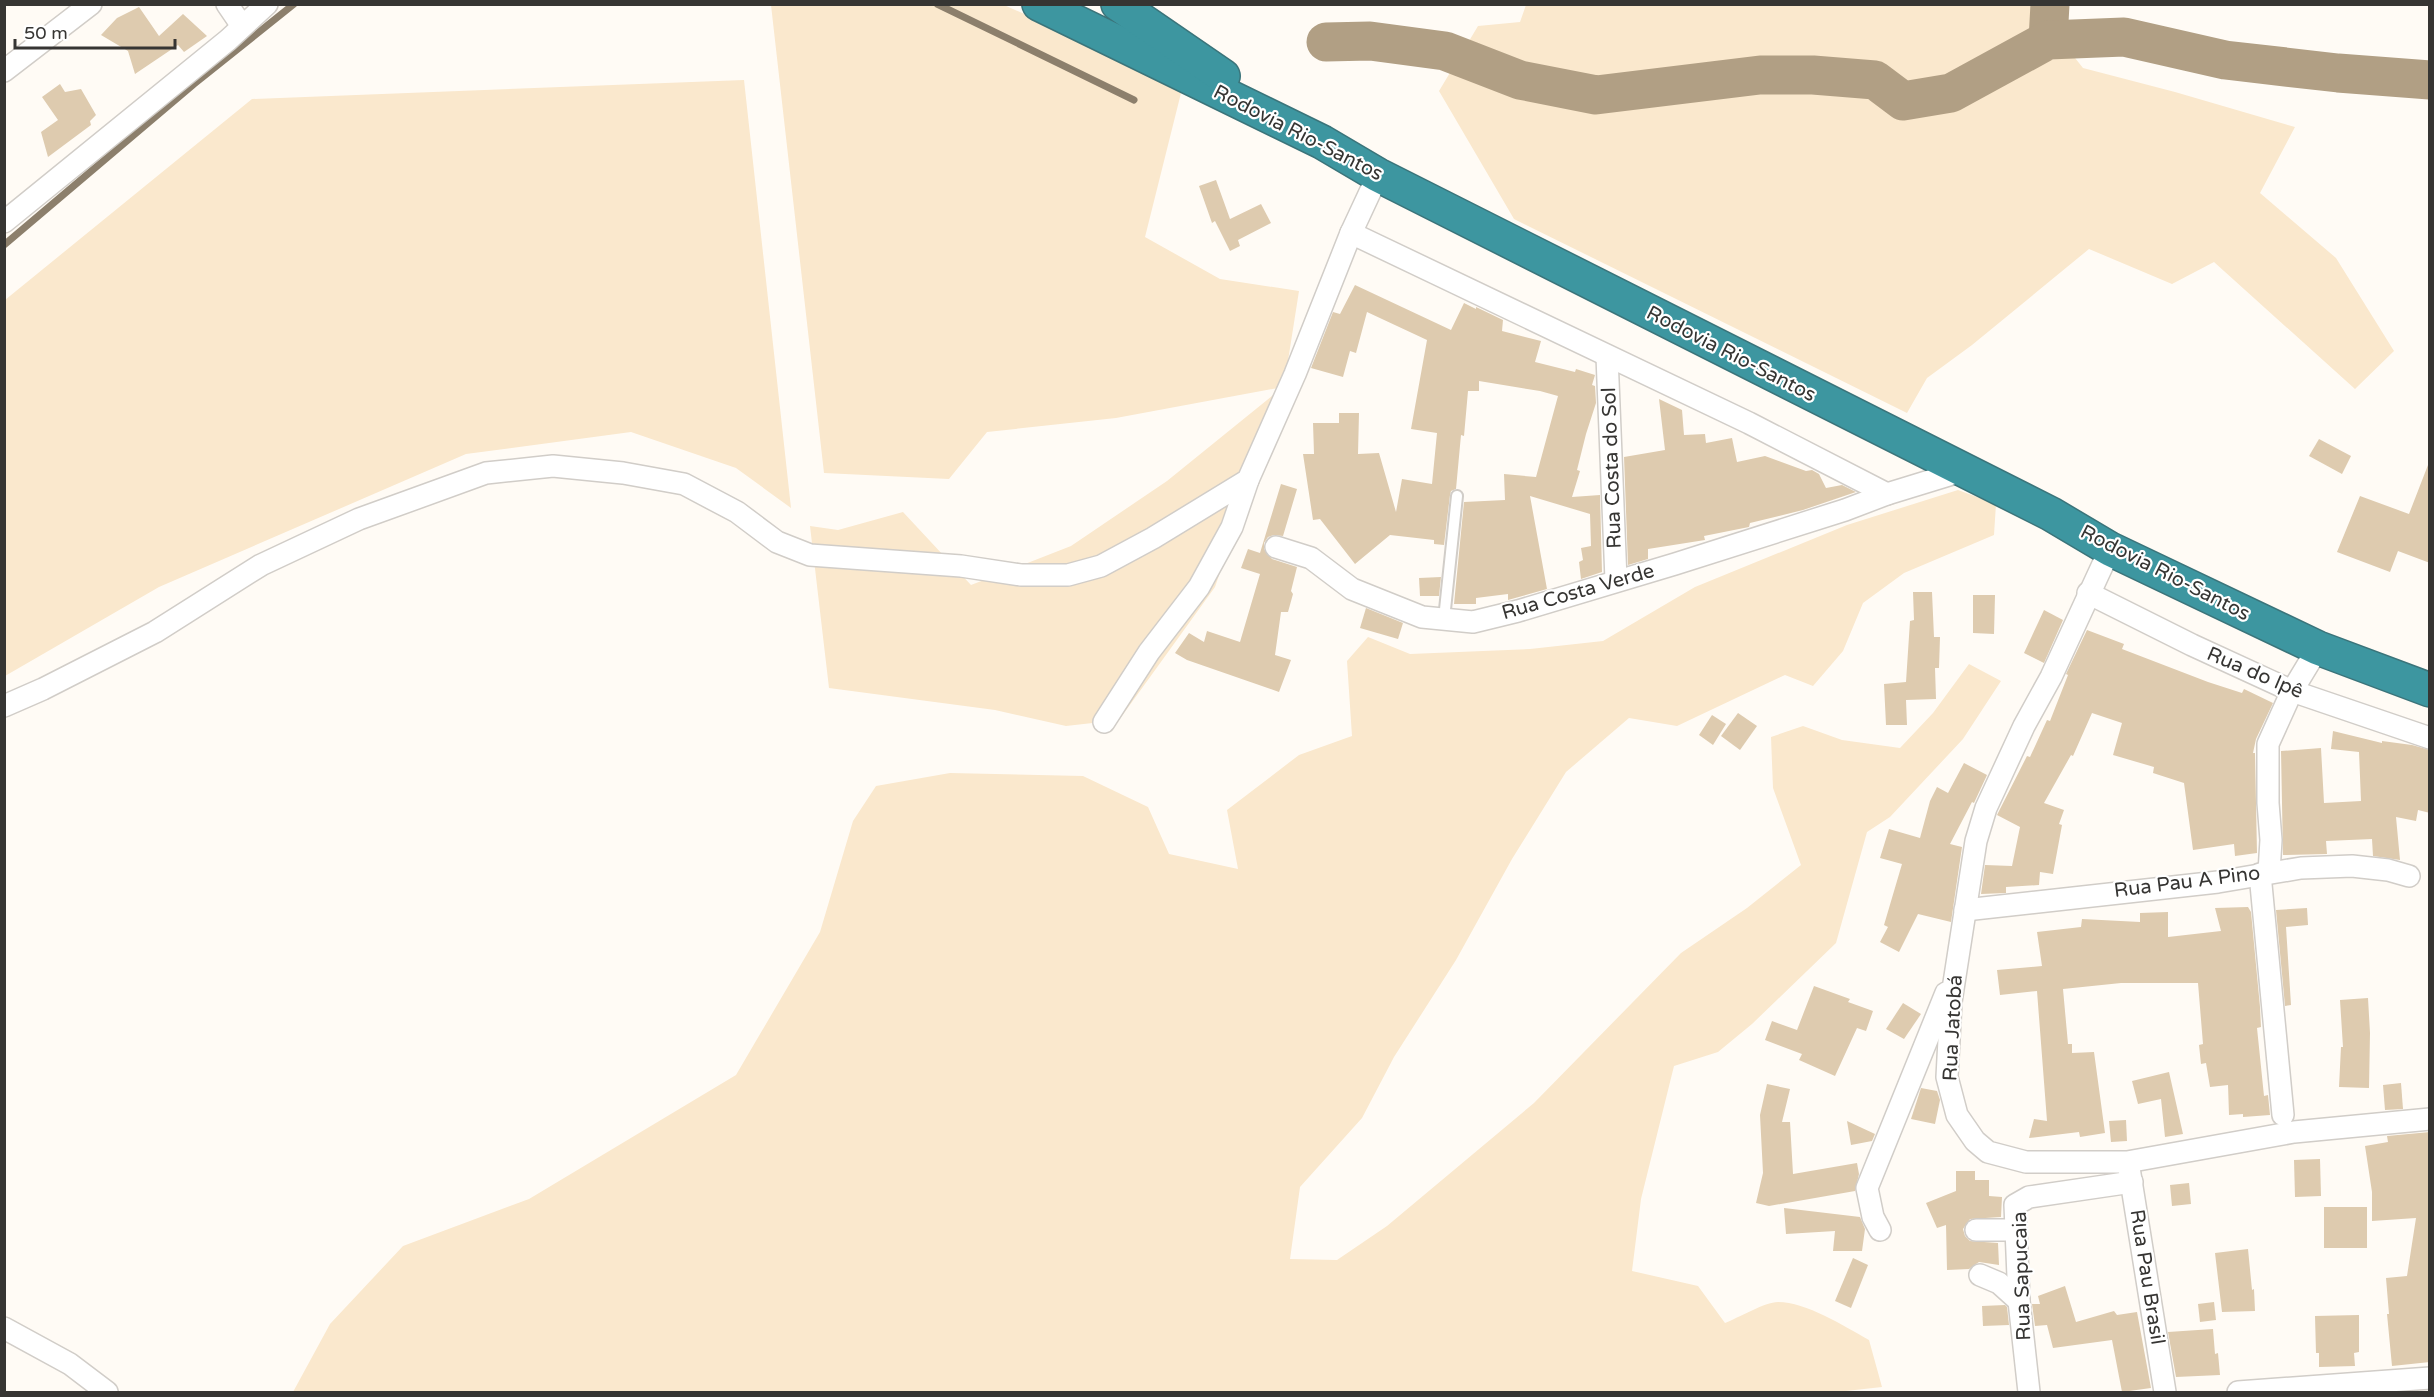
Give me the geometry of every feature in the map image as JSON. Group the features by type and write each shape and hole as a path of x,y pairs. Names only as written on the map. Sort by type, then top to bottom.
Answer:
{"highway":[{"name":"Rodovia Rio-Santos","path":"1039,4 1322,142 1378,175 2051,514 2110,549 2318,648 2430,690"},
{"path":"1118,4 1322,142"}],"street":[{"path":"4,71 91,4"},
{"path":"227,4 242,26"},
{"path":"4,222 228,40 267,4"},
{"path":"1104,722 1149,652 1199,587 1232,526 1248,480 1295,374 1351,233 1378,175"},
{"path":"1351,233 1749,423 1887,494"},
{"name":"Rua Costa do Sol","path":"1607,356 1617,580"},
{"path":"4,706 43,689 155,632 261,565 359,519 486,473 553,466 623,473 664,480 684,484 737,512 777,542 810,555 961,566 1021,575 1068,575 1101,566 1153,538 1248,480"},
{"name":"Rua Costa Verde","path":"1276,547 1311,558 1352,589 1422,617 1473,622 1676,564 1962,471"},
{"name":"Rua Jatobá","path":"2110,549 2051,677 2024,726 1986,808 1976,841 1951,1002 1947,1077 1957,1115 1975,1141 1989,1152 2026,1162 2130,1172 2294,1132 2430,1119"},
{"name":"Rua do Ipê","path":"2088,593 2181,640 2292,691 2430,738"},
{"path":"2283,1115 2265,873 2271,840 2267,784 2268,744 2292,691 2318,648"},
{"name":"Rua Pau A Pino","path":"1965,910 2218,882 2301,868 2352,866 2388,870 2409,876"},
{"path":"1880,1230 1873,1217 1867,1188 1956,967"},
{"name":"Rua Sapucaia","path":"2029,1392 2019,1301 2015,1205 2029,1197 2130,1172"},
{"name":"Rua Pau Brasil","path":"2130,1172 2165,1392"},
{"path":"1976,1230 2016,1230"},
{"path":"1980,1275 1999,1283 2019,1301"},
{"path":"4,1328 70,1364 107,1392"},
{"path":"2238,1392 2430,1378"}],"lane":[{"path":"1444,619 1457,496"}],"shaded area":[{"path":"771,5 1004,5 1183,85 1145,237 1220,279 1299,291 1284,386 1215,587 1119,720 1066,726 995,710 829,688 810,526 838,530 903,512 971,585 1071,546 1167,481 1283,387 1116,418 987,432 949,479 824,473"},
{"path":"1526,5 2033,5 2083,68 2295,127 2260,193 2336,258 2394,351 2355,389 2214,262 2172,284 2089,249 1972,345 1927,378 1907,413 1514,219 1439,91 1478,26 1520,22"},
{"path":"744,80 791,508 736,468 631,432 466,454 159,587 5,676 5,300 252,99"},
{"path":"1958,490 1996,504 1994,535 1904,573 1863,603 1843,651 1813,686 1785,675 1677,726 1629,718 1566,772 1512,859 1456,960 1394,1057 1362,1118 1300,1187 1290,1259 1337,1260 1387,1226 1534,1103 1681,953 1747,908 1801,865 1773,788 1771,737 1803,726 1842,740 1900,748 1933,713 1969,664 2001,681 1963,739 1890,817 1867,832 1836,943 1752,1024 1718,1052 1674,1066 1641,1199 1632,1271 1698,1286 1725,1323 1759,1307 1778,1302 1813,1310 1869,1340 1882,1387 1837,1392 293,1392 330,1324 403,1246 529,1199 736,1075 820,932 853,821 876,786 950,773 1083,776 1148,807 1169,854 1238,869 1227,810 1299,755 1352,736 1347,661 1368,637 1410,654 1530,649 1603,641 1695,587 1847,525"}],"building":[{"path":"139,7 159,36 183,14 207,36 184,52 178,45 135,74 128,51 101,35 117,18"},
{"path":"60,84 65,92 81,89 96,115 90,121 91,125 48,157 41,132 58,120 42,97"},
{"path":"1216,180 1230,219 1261,204 1271,223 1238,240 1240,246 1230,251 1215,221 1212,223 1199,186"},
{"path":"1355,285 1451,330 1464,303 1476,309 1476,307 1503,320 1502,331 1541,341 1535,362 1575,372 1576,369 1595,375 1592,385 1595,386 1596,403 1586,434 1577,470 1580,471 1572,497 1600,495 1602,572 1581,579 1579,562 1583,560 1581,548 1591,546 1590,514 1530,496 1547,589 1508,600 1508,594 1476,598 1476,604 1454,604 1464,502 1505,500 1504,474 1536,477 1558,396 1540,391 1479,381 1479,391 1468,391 1456,489 1451,491 1450,495 1444,545 1434,544 1434,540 1390,535 1355,564 1320,519 1313,520 1303,454 1314,454 1313,423 1339,423 1339,413 1359,413 1358,454 1379,453 1396,512 1402,479 1432,484 1437,433 1411,429 1427,340 1367,312 1356,353 1350,351 1343,377 1311,368 1333,312 1340,314"},
{"path":"1659,399 1682,410 1684,435 1705,434 1706,443 1732,438 1737,462 1765,456 1806,471 1812,470 1819,474 1826,488 1842,485 1856,492 1803,510 1750,523 1749,527 1704,536 1705,540 1648,549 1648,559 1628,565 1624,457 1665,450"},
{"path":"2319,439 2351,456 2342,474 2309,456"},
{"path":"2428,465 2430,465 2430,563 2398,551 2390,572 2337,552 2360,496 2409,514"},
{"path":"1281,484 1297,489 1283,536 1268,537 1264,543 1264,549 1272,559 1297,567 1288,612 1281,612 1275,655 1291,660 1279,692 1187,660 1175,653 1189,633 1204,642 1207,631 1240,642 1260,574 1241,568 1248,549 1260,553"},
{"path":"1441,577 1439,596 1420,596 1419,578"},
{"path":"1913,592 1932,592 1934,637 1940,637 1939,668 1935,668 1936,699 1906,700 1907,725 1886,725 1884,684 1906,682 1910,621 1914,620"},
{"path":"1973,595 1995,595 1994,634 1973,633"},
{"path":"1366,608 1403,623 1398,639 1360,628"},
{"path":"2044,610 2063,620 2044,663 2024,653"},
{"path":"2087,630 2124,644 2122,649 2208,682 2242,693 2244,689 2273,703 2256,739 2253,753 2255,753 2257,853 2235,856 2234,844 2193,850 2184,783 2153,773 2154,767 2113,755 2122,723 2092,713 2073,756 2071,755 2044,803 2064,810 2059,824 2062,825 2053,874 2040,872 2039,885 2006,887 2006,893 1981,894 1985,865 2012,866 2020,827 1997,815 2027,756 2030,757 2047,720 2050,721 2068,675 2066,674"},
{"path":"1738,713 1757,726 1740,750 1721,736"},
{"path":"1712,715 1726,724 1713,745 1699,735"},
{"path":"2333,731 2382,743 2382,741 2412,745 2430,750 2430,813 2418,810 2416,821 2396,817 2400,860 2373,856 2372,839 2326,841 2327,854 2283,855 2281,751 2321,748 2324,803 2361,801 2359,752 2331,749"},
{"path":"1964,763 1987,775 1950,844 1962,847 1951,922 1918,914 1899,952 1880,942 1888,927 1884,925 1902,864 1880,858 1889,829 1920,838 1930,801 1937,787 1948,793"},
{"path":"2248,907 2251,912 2260,1007 2261,1027 2257,1028 2264,1096 2268,1095 2270,1115 2243,1117 2243,1114 2229,1115 2228,1085 2210,1087 2206,1063 2201,1064 2199,1045 2203,1044 2198,983 2121,983 2063,989 2068,1044 2072,1044 2072,1053 2094,1052 2105,1133 2080,1137 2079,1132 2029,1138 2034,1119 2047,1121 2037,991 2000,995 1997,970 2042,966 2037,932 2081,927 2082,919 2140,922 2140,913 2168,912 2168,937 2221,931 2215,908"},
{"path":"2307,908 2308,925 2286,927 2291,1005 2285,1006 2276,910"},
{"path":"1814,986 1850,999 1848,1002 1873,1011 1866,1031 1857,1028 1835,1076 1799,1060 1802,1054 1765,1040 1772,1021 1797,1030"},
{"path":"2368,998 2369,1088 2339,1087 2341,1047 2343,1047 2340,1000"},
{"path":"1903,1003 1921,1014 1904,1039 1886,1029"},
{"path":"2169,1072 2183,1134 2165,1137 2161,1099 2138,1104 2132,1081"},
{"path":"2401,1083 2403,1109 2385,1110 2383,1085"},
{"path":"1767,1084 1790,1089 1782,1122 1790,1122 1793,1174 1857,1163 1859,1174 1855,1191 1769,1206 1756,1203 1763,1173 1760,1115"},
{"path":"1921,1088 1937,1091 1940,1100 1935,1124 1911,1119"},
{"path":"2126,1120 2127,1141 2111,1142 2109,1121"},
{"path":"1847,1121 1875,1134 1872,1141 1851,1145"},
{"path":"2430,1132 2430,1362 2392,1366 2386,1278 2407,1276 2416,1218 2372,1221 2372,1192 2365,1146 2388,1142 2387,1136"},
{"path":"2320,1159 2321,1196 2295,1197 2294,1160"},
{"path":"1956,1171 1975,1171 1975,1180 1989,1180 1989,1196 2002,1197 2001,1217 1970,1219 1963,1229 1970,1241 1998,1243 1999,1265 1979,1262 1969,1269 1947,1270 1946,1225 1937,1228 1926,1203 1956,1191"},
{"path":"2189,1183 2191,1204 2172,1206 2170,1185"},
{"path":"2324,1207 2367,1207 2367,1248 2324,1248"},
{"path":"1784,1208 1860,1217 1865,1229 1862,1251 1833,1251 1835,1231 1786,1234"},
{"path":"2248,1249 2255,1311 2222,1312 2215,1253"},
{"path":"1853,1258 1868,1265 1851,1308 1835,1301"},
{"path":"2065,1286 2076,1322 2114,1311 2117,1315 2137,1312 2151,1388 2122,1392 2112,1340 2053,1348 2047,1325 2035,1326 2032,1304 2040,1304 2038,1296"},
{"path":"2214,1302 2216,1320 2200,1322 2198,1304"},
{"path":"2005,1305 2009,1325 1983,1326 1982,1306"},
{"path":"2359,1315 2359,1352 2354,1353 2355,1366 2319,1367 2319,1353 2316,1353 2315,1316"},
{"path":"2213,1329 2220,1375 2176,1377 2168,1332"}],"waterway":[{"path":"4,245 194,84 294,4"},
{"path":"937,4 1134,100"},
{"path":"2048,40 2050,4"},
{"path":"1326,42 1370,41 1445,51 1520,80 1596,95 1760,75 1813,75 1875,80 1903,101 1951,93 2048,40 2124,37 2225,60 2338,73 2430,80"}]}
